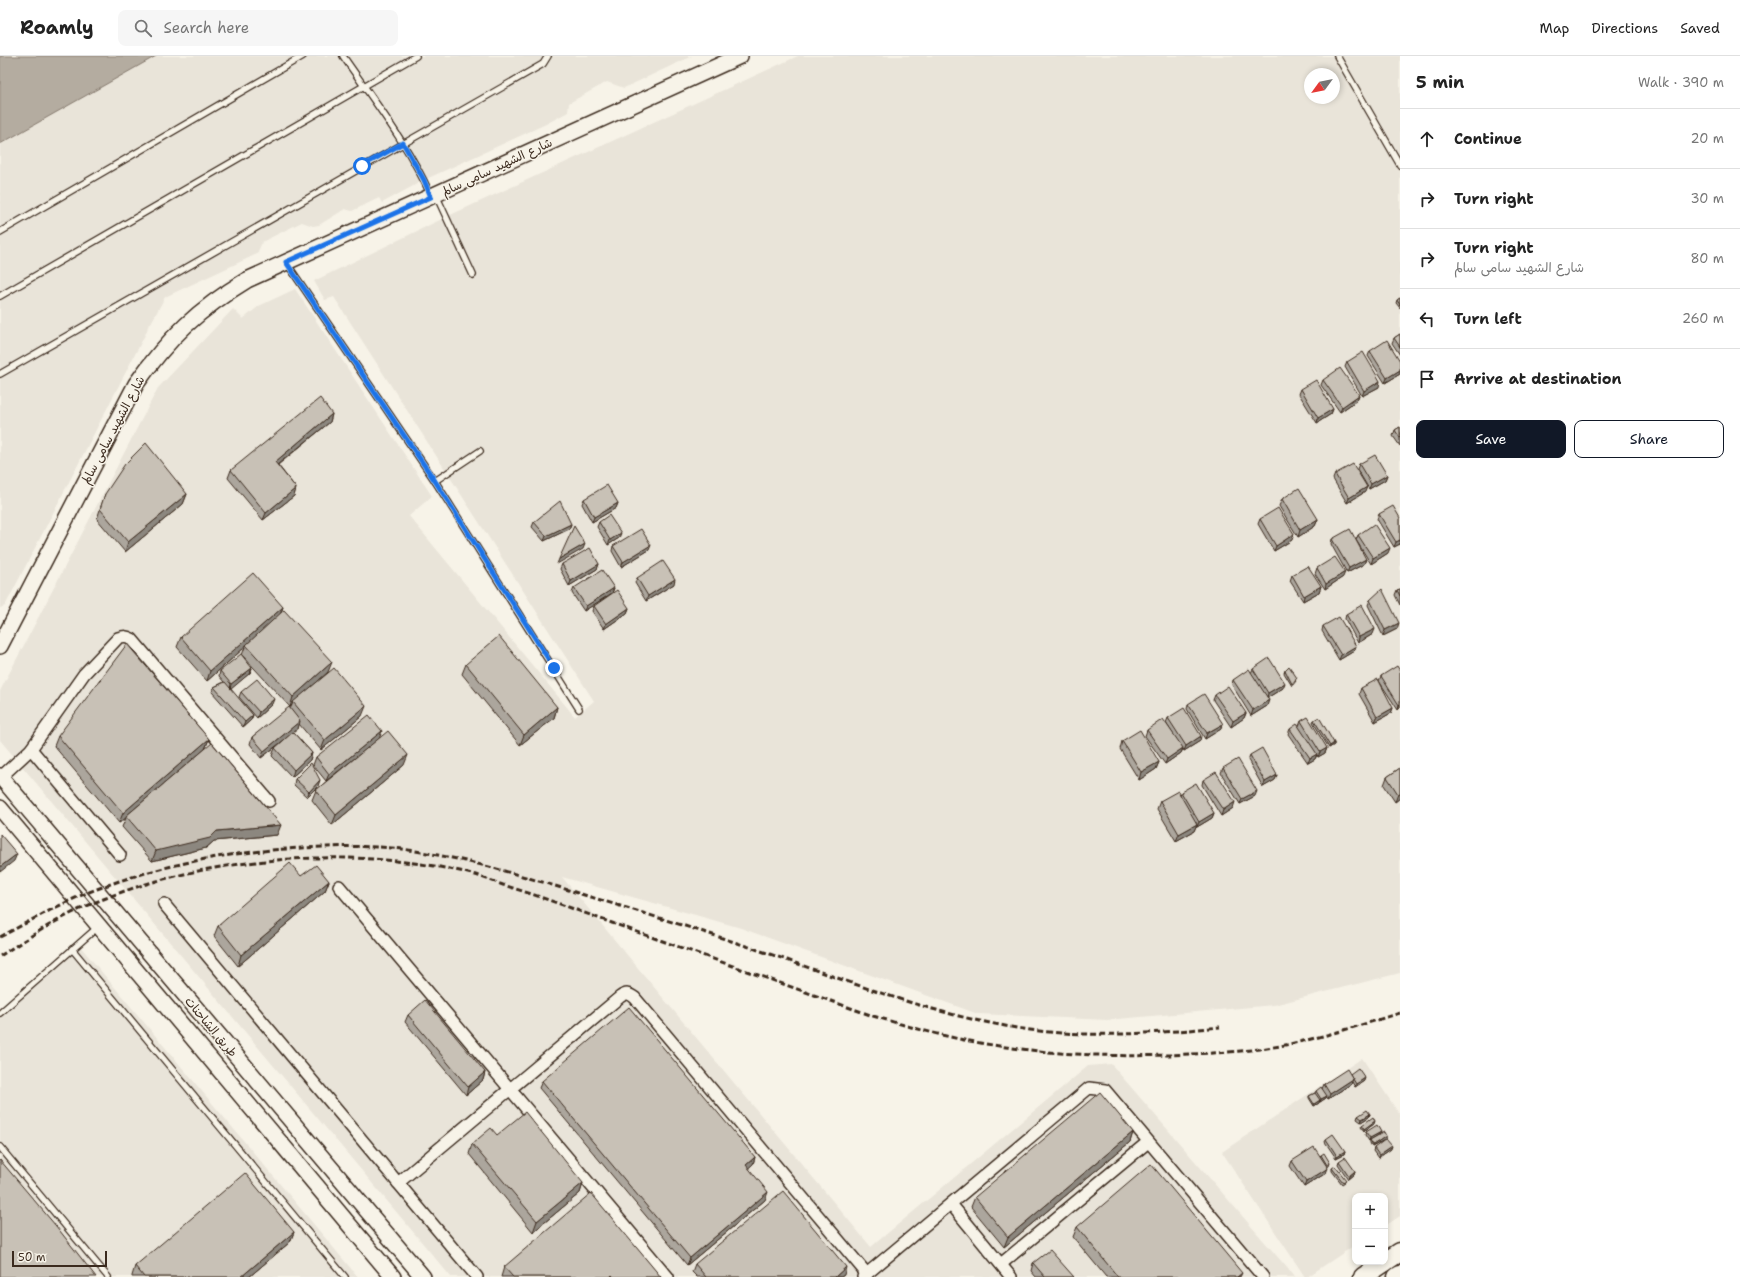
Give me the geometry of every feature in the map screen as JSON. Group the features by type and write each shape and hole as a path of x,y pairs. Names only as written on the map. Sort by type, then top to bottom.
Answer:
{"highway":[{"path":"1388,1260 1400,1252"},
{"path":"1363,1277 1381,1265"}],"main road":[{"name":"شارع الشهيد سامى سالم","path":"0,646 136,384 174,335 221,296 247,280 740,56"},
{"name":"طريق الشاحنات","path":"0,776 423,1277"},
{"name":"طريق الشاحنات","path":"0,808 393,1277"},
{"path":"317,1185 319,1175 325,1170 332,1170"}],"street":[{"path":"0,776 31,749 90,666 118,638 128,637 269,801"},
{"path":"31,749 120,855"},
{"path":"339,886 668,1277"},
{"path":"164,904 477,1277"},
{"path":"398,1182 620,997 625,994 630,994 635,998 865,1276 1089,1088 1105,1090 1263,1277"},
{"path":"1001,1264 1148,1142"},
{"path":"951,1204 1011,1277"}],"lane":[{"path":"0,232 302,56"},
{"path":"343,56 403,143 434,196 473,275"},
{"path":"0,296 416,56"},
{"path":"0,374 543,64 548,56"},
{"path":"1337,56 1400,165"},
{"path":"286,262 435,481 579,709"},
{"path":"435,481 480,451"},
{"path":"0,1013 100,926"},
{"path":"72,949 345,1277"},
{"path":"0,1147 108,1277"}],"shaded area":[{"path":"0,56 156,56 0,144"},
{"path":"156,56 692,56 624,88 607,82 569,103 568,112 546,124 424,180 382,203 379,198 352,211 345,209 319,225 313,226 302,222 262,242 257,254 165,297 148,326 147,331 5,606 0,608 0,144"},
{"path":"798,56 1400,56 1400,973 1274,1005 1107,1020 978,1014 741,928 562,877 871,1247 1088,1066 1111,1064 1295,1277 451,1277 0,740 0,691 158,388 233,309 243,319 259,306 295,289 432,496 409,516 575,717 594,701 334,297 325,300 314,281 446,217"},
{"path":"79,945 358,1277 0,1277 0,1013"},
{"path":"1362,1058 1400,1115 1400,1216 1388,1224 1388,1193 1352,1193 1352,1247 1305,1277 1222,1152"}],"building":[{"path":"1400,298 1400,305 1397,300"},
{"path":"1400,334 1400,347 1394,338"},
{"path":"1387,340 1400,361 1400,370 1387,378 1370,351"},
{"path":"1363,352 1380,381 1364,391 1347,362"},
{"path":"1340,368 1359,395 1342,407 1323,380"},
{"path":"1316,380 1333,409 1318,418 1301,389"},
{"path":"320,398 332,414 275,462 296,488 266,513 231,470"},
{"path":"1400,427 1400,438 1395,430"},
{"path":"146,443 187,494 128,542 100,509 105,494 125,464"},
{"path":"1375,455 1387,475 1371,484 1359,464"},
{"path":"1353,464 1367,487 1349,498 1335,474"},
{"path":"607,485 618,503 594,517 584,499"},
{"path":"1299,488 1318,519 1300,530 1282,499"},
{"path":"560,501 571,524 546,536 534,522"},
{"path":"1393,506 1400,518 1400,540 1396,542 1379,514"},
{"path":"1278,508 1294,534 1276,546 1260,519"},
{"path":"609,515 621,533 610,540 599,522"},
{"path":"1374,524 1390,548 1373,558 1358,535"},
{"path":"574,526 585,544 559,559"},
{"path":"641,529 651,545 623,562 613,546"},
{"path":"1350,529 1366,559 1349,568 1332,539"},
{"path":"590,548 599,564 571,581 562,564"},
{"path":"1335,557 1345,572 1326,584 1317,568"},
{"path":"663,561 675,579 648,596 637,578"},
{"path":"1308,566 1321,586 1304,596 1292,575"},
{"path":"602,570 614,588 586,606 574,588"},
{"path":"253,573 283,607 210,671 181,637"},
{"path":"1382,589 1399,623 1385,630 1370,600"},
{"path":"1400,589 1400,596 1397,590"},
{"path":"617,590 629,608 606,624 594,606"},
{"path":"1362,605 1375,629 1359,637 1346,614"},
{"path":"284,610 332,662 293,697 246,645"},
{"path":"1339,617 1356,646 1341,655 1323,626"},
{"path":"499,636 557,707 524,735 466,664"},
{"path":"127,644 209,739 123,813 58,736"},
{"path":"241,654 252,668 231,684 220,671"},
{"path":"1269,658 1285,683 1268,693 1253,669"},
{"path":"1289,666 1297,678 1292,684 1285,670"},
{"path":"1397,666 1400,671 1399,705 1381,676"},
{"path":"334,668 366,706 325,740 293,702"},
{"path":"1249,669 1269,700 1253,710 1233,680"},
{"path":"257,679 274,699 259,712 241,692"},
{"path":"1378,679 1393,708 1377,717 1361,688"},
{"path":"225,682 253,715 245,722 214,687"},
{"path":"1228,686 1246,713 1233,721 1215,695"},
{"path":"1204,694 1223,724 1207,733 1188,704"},
{"path":"289,707 300,721 264,751 252,737"},
{"path":"1184,708 1201,736 1186,746 1168,718"},
{"path":"369,715 382,731 329,774 316,757"},
{"path":"1308,717 1327,748 1320,752 1301,721"},
{"path":"1319,717 1334,743 1330,746 1314,720"},
{"path":"1163,719 1183,748 1167,759 1147,730"},
{"path":"1297,724 1317,754 1310,758 1290,729"},
{"path":"1140,730 1159,762 1141,772 1122,741"},
{"path":"388,731 408,755 336,815 316,790"},
{"path":"293,732 312,753 294,770 275,748"},
{"path":"212,743 281,825 217,831 210,838 156,851 126,816"},
{"path":"1262,748 1277,775 1265,782 1250,755"},
{"path":"1238,759 1257,791 1242,799 1223,768"},
{"path":"311,763 320,780 309,792 295,779"},
{"path":"1400,768 1400,793 1398,794 1387,777"},
{"path":"1216,772 1235,802 1223,810 1203,780"},
{"path":"1196,783 1214,813 1199,822 1181,792"},
{"path":"1178,791 1197,824 1179,834 1160,801"},
{"path":"0,834 17,854 0,867"},
{"path":"290,863 301,876 316,865 329,881 241,955 218,926"},
{"path":"425,1000 485,1072 468,1087 408,1015"},
{"path":"629,1007 755,1157 746,1165 768,1192 690,1258 542,1081"},
{"path":"1358,1068 1365,1078 1356,1084 1350,1074"},
{"path":"1347,1069 1353,1079 1330,1094 1324,1084"},
{"path":"1321,1087 1327,1096 1321,1099 1316,1091"},
{"path":"1100,1092 1133,1132 1008,1237 975,1197"},
{"path":"1315,1093 1320,1100 1314,1104 1309,1096"},
{"path":"1367,1110 1370,1114 1362,1119 1358,1116"},
{"path":"525,1112 583,1183 537,1221 472,1144 491,1128 497,1135"},
{"path":"1373,1117 1375,1121 1364,1129 1362,1125"},
{"path":"1377,1125 1381,1132 1370,1138 1366,1132"},
{"path":"1384,1132 1386,1136 1373,1145 1370,1140"},
{"path":"1333,1134 1345,1151 1337,1156 1326,1139"},
{"path":"1386,1139 1392,1146 1379,1155 1374,1148"},
{"path":"1314,1147 1328,1168 1306,1182 1292,1161"},
{"path":"1324,1153 1330,1163 1327,1165 1321,1155"},
{"path":"1345,1157 1355,1171 1349,1176 1339,1161"},
{"path":"0,1160 56,1226 96,1277 0,1277"},
{"path":"1151,1164 1242,1273 1237,1277 1118,1277 1077,1227"},
{"path":"1335,1166 1346,1180 1343,1182 1332,1168"},
{"path":"245,1173 294,1232 241,1277 144,1277 135,1266"},
{"path":"783,1191 846,1267 835,1277 706,1277 695,1264"},
{"path":"591,1193 661,1277 614,1277 612,1275 610,1277 513,1277 504,1267"},
{"path":"1050,1250 1074,1277 1045,1277 1033,1263"}],"railway":[{"path":"0,937 84,894 125,879 181,864 210,858 268,850 297,848 382,847 404,849 436,855 520,875 710,934 842,980 954,1015 1011,1027 1063,1033 1116,1034 1168,1032 1220,1027"},
{"path":"0,956 49,925 101,900 143,885 187,873 233,865 280,860 328,858 375,859 420,864 474,875 558,903 873,1016 950,1037 975,1042 1056,1053 1136,1056 1235,1052 1295,1043 1400,1013"}],"route":[{"path":"362,166 403,143 424,180 431,197 286,262 435,481 554,668"}]}
